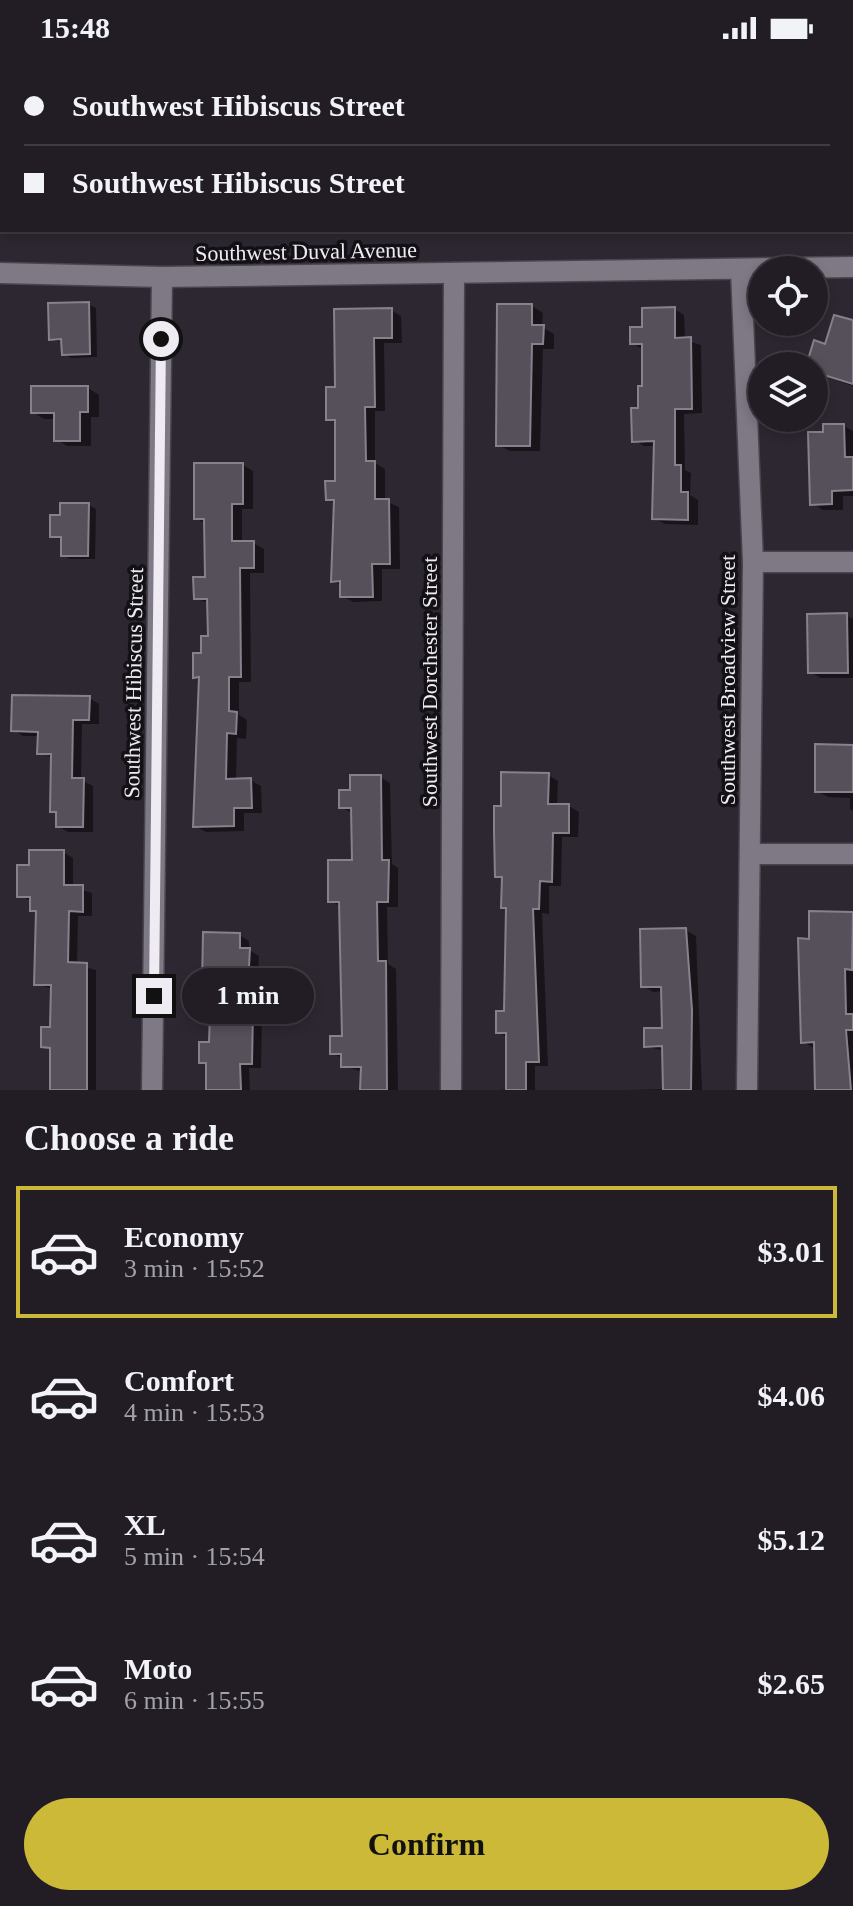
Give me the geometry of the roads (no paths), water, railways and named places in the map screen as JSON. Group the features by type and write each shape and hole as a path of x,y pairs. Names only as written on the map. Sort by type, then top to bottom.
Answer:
{"street":[{"name":"Southwest Duval Avenue","path":"0,273 162,277 853,267"},
{"name":"Southwest Broadview Street","path":"741,270 753,562 747,1090"},
{"name":"Southwest Dorchester Street","path":"451,1090 454,273"},
{"name":"Southwest Hibiscus Street","path":"152,1090 162,277"},
{"path":"753,562 853,562"},
{"path":"750,854 853,854"}]}
